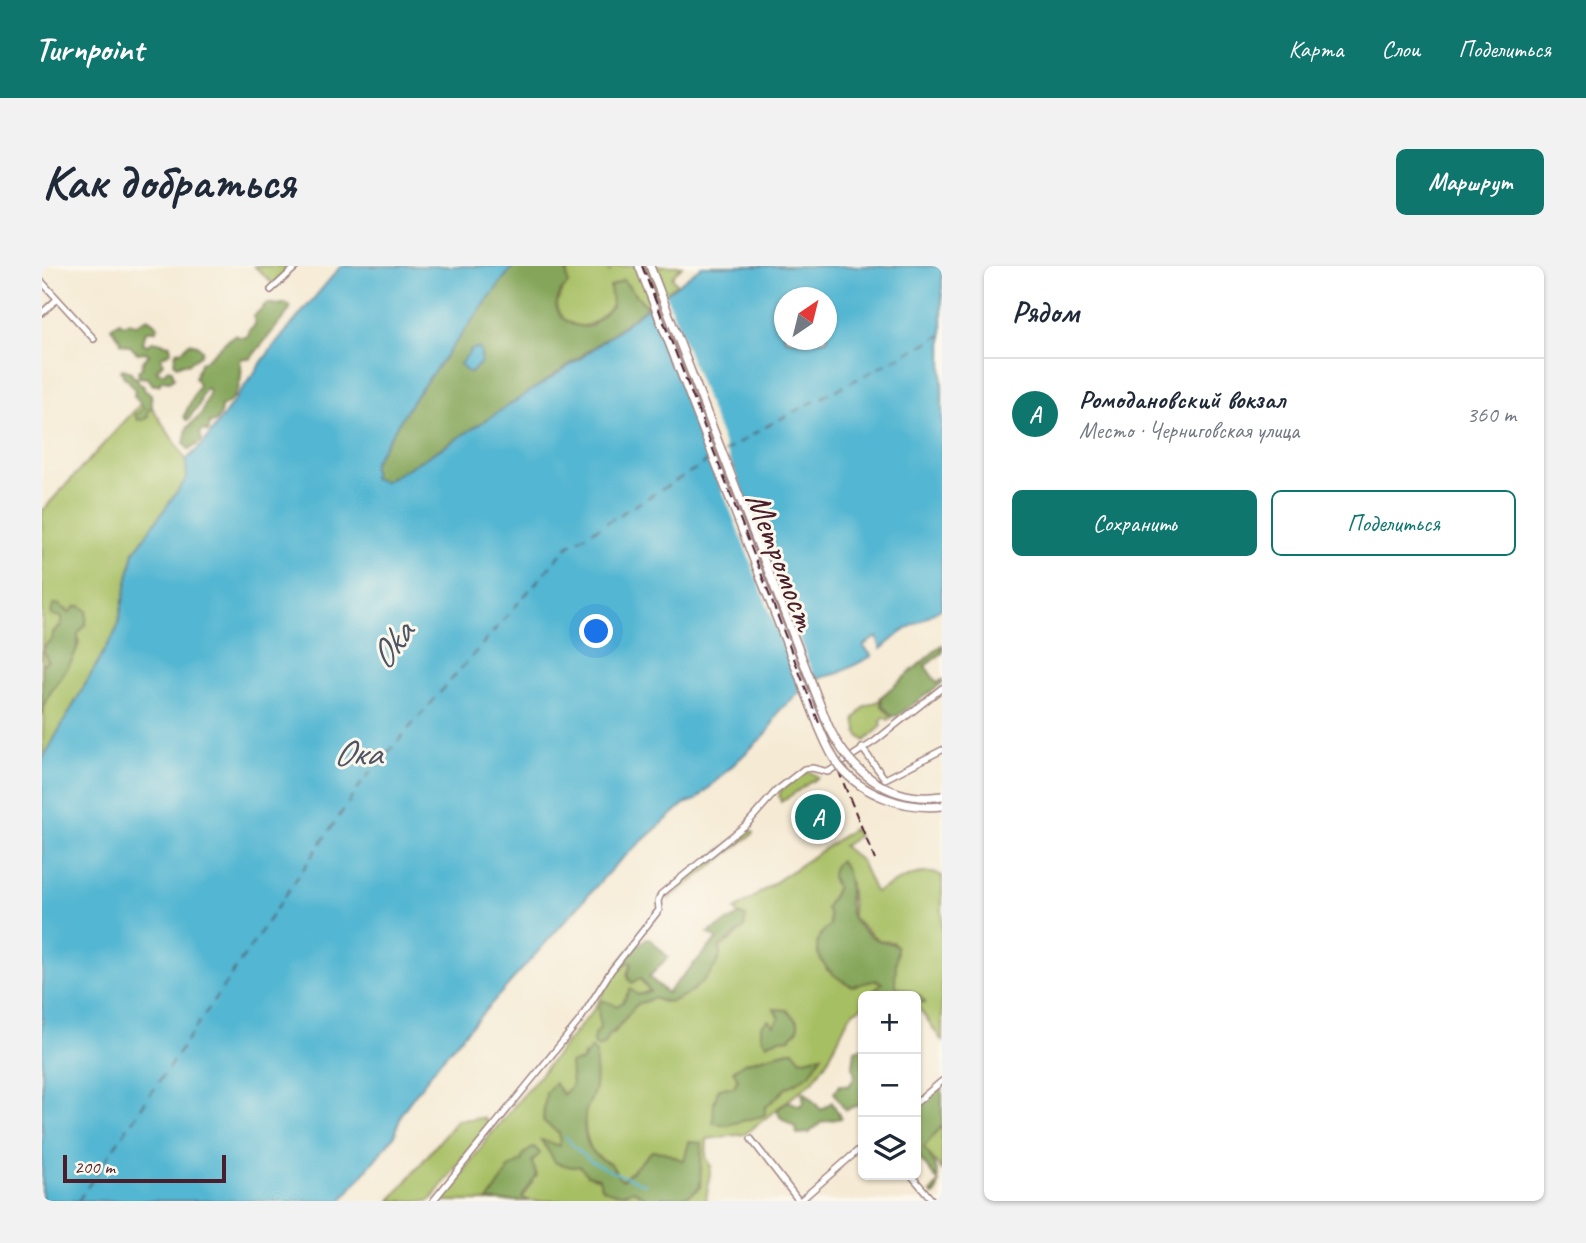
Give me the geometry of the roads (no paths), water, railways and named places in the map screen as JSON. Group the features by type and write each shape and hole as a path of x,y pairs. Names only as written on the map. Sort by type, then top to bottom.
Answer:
{"main road":[{"name":"Метромост","path":"639,266 828,749 840,767 856,782 875,793 909,805 942,806"},
{"name":"Метромост","path":"650,266 838,746 850,762 886,788 914,796 942,796"}],"street":[{"path":"271,290 297,266"},
{"path":"42,282 94,338"},
{"path":"42,313 57,299"},
{"path":"433,1201 594,1000 611,971 659,910 658,901 661,894 747,824 776,791 804,769 828,772 874,741 942,688"},
{"path":"862,748 885,779 942,750"},
{"path":"921,1099 942,1081"},
{"path":"751,1139 799,1201 858,1150"},
{"path":"915,1180 933,1201"}],"water":[{"name":"Ока","path":"341,266 513,266 417,394 373,463 373,478 384,482 449,444 580,359 702,266 942,266 942,608 900,633 881,649 877,637 864,645 872,656 839,673 820,678 796,695 779,711 768,732 696,800 684,804 615,865 441,1060 402,1112 395,1135 341,1201 42,1201 42,760 117,629 134,552 187,478 186,460 203,444 272,348"},
{"path":"478,348 481,351 481,362 471,373 460,364 471,350"}],"waterway":[{"path":"566,1137 582,1155 592,1161 612,1172 645,1184"}],"railway":[{"path":"642,266 875,860"}],"place":[{"name":"Ромодановский вокзал","path":"818,817"}],"water label":[{"name":"Oka","path":"391,645"}]}
